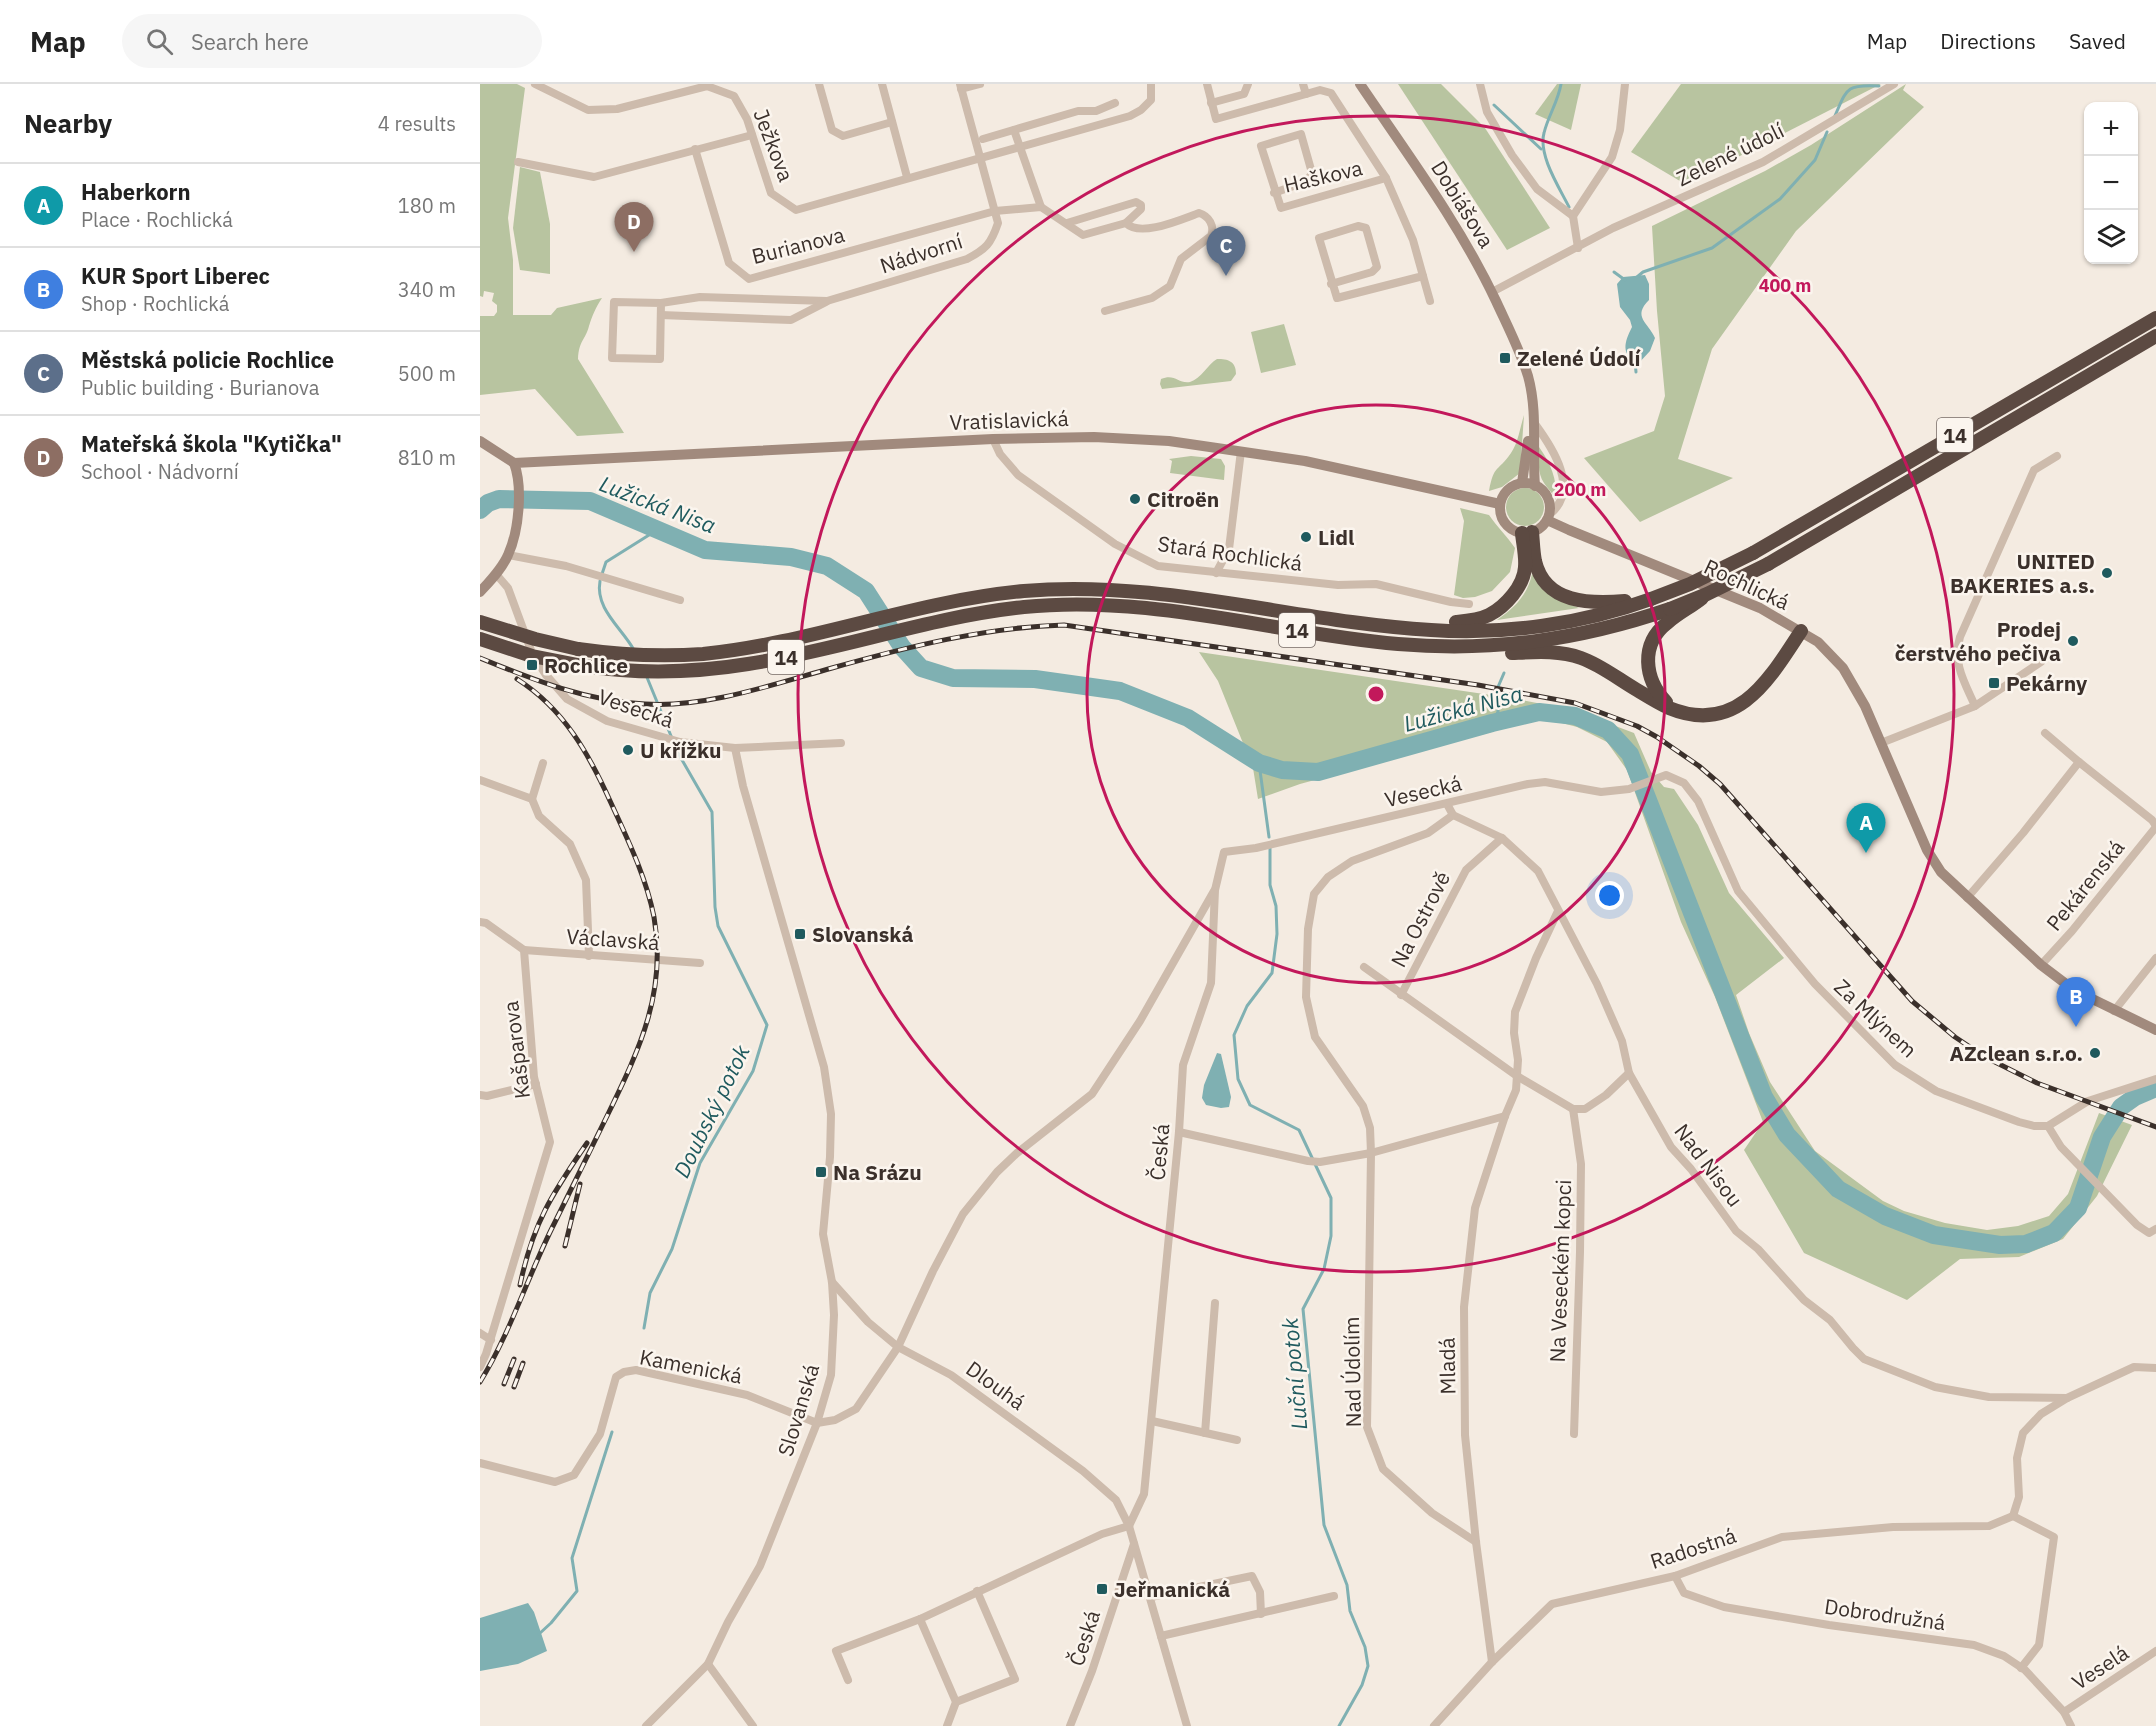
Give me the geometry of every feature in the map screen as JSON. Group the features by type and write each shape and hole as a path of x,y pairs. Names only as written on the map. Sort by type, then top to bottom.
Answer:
{"highway":[{"name":"14","path":"480,622 527,637 578,649 614,654 671,656 747,648 971,598 1025,591 1111,590 1431,630 1506,629 1576,620 1651,599 1690,584 1754,553 2156,318"},
{"name":"14","path":"480,639 532,656 583,666 613,670 677,672 749,664 972,614 1026,607 1109,606 1196,614 1366,640 1415,645 1467,646 1541,642 1596,632 1670,609 1707,594 1768,564 2156,336"},
{"path":"1527,533 1539,571 1547,583 1561,594 1575,601 1594,603 1651,599"},
{"path":"1330,619 1449,623 1470,621 1489,615 1512,595 1521,581 1525,568 1527,533"},
{"path":"1674,710 1654,688 1648,673 1647,659 1650,645 1665,624 1707,594"},
{"path":"1415,645 1436,650 1498,654 1557,653 1581,658 1674,710 1704,715 1734,709 1747,701 1770,677 1801,631"}],"street":[{"name":"Ježkova","path":"535,84 588,110 617,109 707,86 734,96 747,119 771,193 796,210 1130,116 1142,110 1151,100 1151,84"},
{"path":"819,84 832,130 843,136 892,122"},
{"path":"882,84 908,177"},
{"path":"980,84 960,87 995,211"},
{"path":"1207,84 1211,103 1244,94 1248,84"},
{"path":"1303,84 1306,94"},
{"name":"Dobiášova","path":"1360,84 1458,228 1492,292 1519,352 1528,378 1538,428 1535,486"},
{"path":"1480,84 1487,112 1512,155 1537,189 1573,216"},
{"path":"1578,248 1573,216 1612,157 1620,130 1625,84"},
{"name":"Zelené údolí","path":"1492,292 1613,228 1762,162 1894,84"},
{"name":"Haškova","path":"1211,103 1216,119 1320,90 1331,93 1386,178 1413,240 1430,301"},
{"path":"983,139 1078,111 1096,111 1114,103"},
{"path":"1014,130 1041,207 1083,235 1125,223 1141,209 1141,205 1139,203 1067,223"},
{"name":"Haškova","path":"1275,193 1307,181 1312,173 1301,134 1261,146 1275,193 1281,208 1386,178"},
{"path":"518,162 594,177 752,135"},
{"name":"Burianova","path":"694,149 729,263 749,279 995,211 1041,207"},
{"name":"Nádvorní","path":"661,315 791,320 827,301 967,259 985,249 994,237 998,223 995,211"},
{"path":"1105,311 1152,298 1170,286 1181,260 1211,236 1213,231 1209,220 1205,215 1199,213 1145,229 1129,227 1125,223"},
{"path":"1331,284 1372,272 1377,267 1366,228 1358,226 1319,238 1331,284 1336,298 1423,276"},
{"name":"Nádvorní","path":"661,303 660,359 612,358 614,302 661,303 700,297 827,301"},
{"name":"Dobiášova","path":"1519,352 1529,407 1522,483"},
{"path":"1538,428 1547,439 1560,464 1563,480 1562,496 1556,510 1543,526 1527,533 1514,531 1503,521 1500,504 1506,492 1522,483 1535,486 1548,498 1548,517"},
{"name":"Vratislavická","path":"514,463 993,439 1094,437 1169,441 1241,452 1351,471 1500,504"},
{"name":"Stará Rochlická","path":"993,439 1000,454 1018,475 1115,544 1158,566 1338,585 1376,584 1451,602 1469,604"},
{"path":"480,441 514,463 519,484 519,508 508,555 496,574 480,592"},
{"path":"1215,573 1229,549 1241,452"},
{"path":"1975,706 1959,670 1957,657 1960,637 2034,470 2057,456"},
{"name":"Rochlická","path":"1548,517 1569,530 1760,608 1818,642 1843,668 1865,706 1927,850 1941,873 2041,965 2074,990 2156,1030"},
{"path":"508,555 566,566 680,600"},
{"name":"Vesecká","path":"496,574 508,588 532,653 546,675 567,699 607,721 680,742 735,748 841,742"},
{"path":"1881,743 1975,706 2041,662"},
{"name":"Pekárenská","path":"2041,965 2072,931 2156,826 2152,820 2045,733"},
{"name":"Slovanská","path":"646,1726 708,1664 728,1622 760,1566 817,1423 831,1375 834,1315 832,1282 823,1234 830,1157 831,1114 824,1067 743,786 735,748"},
{"path":"1967,898 2023,833 2079,762"},
{"path":"543,763 532,798 539,816 570,844 586,880 589,956"},
{"name":"Vesecká","path":"1215,890 1224,852 1256,848 1537,783 1545,782 1601,792 1629,789 1663,776"},
{"name":"Za Mlýnem","path":"1663,776 1684,783 1698,801 1738,891 1815,984 1895,1065 1936,1091 2019,1122 2034,1126 2048,1126"},
{"path":"480,780 532,798"},
{"path":"1447,804 1453,815"},
{"name":"Nad Nisou","path":"1453,815 1502,838 1538,871 1596,984 1622,1041 1629,1073 1671,1148 1691,1169 1736,1231 1758,1250 1804,1300 1830,1320 1852,1348 1864,1359 1935,1387 1989,1397 2067,1398"},
{"name":"Nad Údolím","path":"1453,815 1428,833 1352,861 1328,878 1314,894 1308,929 1306,997 1315,1038 1364,1106 1370,1128 1367,1427 1383,1469 1432,1513 1476,1542"},
{"name":"Na Ostrově","path":"1401,995 1466,870 1502,838"},
{"path":"817,1423 835,1420 856,1409 898,1347 933,1271 963,1214 997,1172 1061,1117 1092,1094 1140,1021 1215,890"},
{"name":"Česká","path":"1129,1526 1144,1494 1179,1132 1183,1065 1211,983 1215,890"},
{"path":"1517,1076 1515,1012 1536,958 1558,911"},
{"path":"480,922 486,922 524,950"},
{"name":"Václavská","path":"524,950 700,963"},
{"name":"Kašparova","path":"480,1367 491,1340 550,1142 536,1084 524,950"},
{"path":"2114,1011 2156,957"},
{"name":"Na Ostrově","path":"1364,967 1517,1076 1573,1109"},
{"path":"1573,1109 1585,1109 1606,1095 1629,1073"},
{"name":"Mladá","path":"1492,1662 1465,1435 1464,1307 1475,1208 1505,1116 1516,1090 1517,1076"},
{"path":"2156,1079 2088,1101 2048,1126 2061,1147 2137,1225 2149,1233 2156,1229"},
{"path":"480,1095 487,1096 536,1084"},
{"name":"Na Veseckém kopci","path":"1573,1109 1581,1164 1574,1434"},
{"path":"1179,1132 1320,1162 1371,1154 1505,1116"},
{"name":"Dlouhá","path":"832,1282 868,1322 898,1347 951,1375 1083,1471 1116,1500 1129,1526"},
{"path":"1205,1433 1215,1303"},
{"path":"480,1333 491,1340"},
{"name":"Nad Nisou","path":"2013,1516 2019,1497 2017,1458 2023,1433 2042,1414 2067,1398 2134,1367 2156,1368"},
{"name":"Kamenická","path":"480,1462 555,1482 574,1475 600,1434 616,1377 624,1372 636,1370 747,1395 817,1423"},
{"path":"1152,1421 1237,1440"},
{"path":"2013,1516 2054,1537 2039,1645 2021,1668"},
{"name":"Radostná","path":"1434,1726 1492,1662 1552,1604 1675,1576 1782,1538 1893,1527 1989,1526 2013,1516"},
{"path":"848,1680 836,1651 920,1619 1102,1534 1129,1526 1187,1726"},
{"name":"Česká","path":"1070,1726 1092,1671 1134,1542"},
{"path":"1151,1597 1252,1576 1260,1592 1261,1614"},
{"name":"Dobrodružná","path":"1675,1576 1684,1593 1724,1607 1829,1625 1974,1645 2004,1656 2021,1668 2064,1712 2072,1726"},
{"path":"956,1702 1015,1679 977,1591"},
{"path":"1161,1636 1334,1596"},
{"path":"920,1619 956,1702 947,1726"},
{"name":"Veselá","path":"2064,1712 2156,1651"},
{"path":"708,1664 753,1726"}],"green space":[{"path":"480,84 517,84 525,88 508,218 513,260 513,315 551,315 557,308 602,298 581,344 578,359 624,433 577,436 535,389 480,395 480,316 494,316 497,312 497,305 492,301 494,293 484,291 483,297 480,296"},
{"path":"1398,84 1441,84 1485,128 1550,228 1507,250"},
{"path":"1557,84 1581,84 1571,130 1535,114"},
{"path":"1681,84 1881,84 1685,184 1631,152"},
{"path":"1906,84 1903,90 1924,107 1796,231 1712,349 1678,459 1733,478 1640,522 1584,458 1654,431 1665,396 1652,226 1765,171 1811,145"},
{"path":"520,167 540,172 550,224 550,274 520,270 513,228"},
{"path":"1284,324 1296,365 1261,373 1251,332"},
{"path":"1217,359 1228,360 1235,366 1236,374 1231,381 1162,389 1161,379 1170,377 1182,382 1190,382 1198,378"},
{"path":"1524,415 1520,473 1502,487 1489,491 1495,472 1507,459 1515,445"},
{"path":"1539,447 1552,472 1556,500 1540,475"},
{"path":"1191,456 1221,459 1225,466 1224,480 1170,473 1172,461 1169,459"},
{"path":"1525,488 1538,494 1544,507 1538,520 1525,526 1512,520 1506,507 1512,494"},
{"path":"1460,508 1489,515 1515,548 1510,572 1492,591 1475,597 1463,598 1454,595 1464,521"},
{"path":"1532,574 1557,599 1579,608 1497,620 1519,600 1527,589"},
{"path":"1199,652 1511,698 1573,710 1634,733 1651,772 1664,787 1674,789 1698,825 1729,893 1784,958 1736,995 1770,1082 1815,1151 1883,1201 1904,1211 1945,1223 1987,1230 2018,1226 2049,1216 2068,1194 2099,1113 2132,1125 2097,1196 2063,1239 2019,1257 1960,1259 1907,1300 1804,1253 1744,1150 1763,1122 1715,997 1681,922 1627,770 1607,742 1577,727 1543,718 1300,784 1258,799 1253,768 1218,681"}],"water":[{"path":"1645,275 1649,284 1649,300 1644,306 1642,315 1655,338 1650,351 1637,365 1626,352 1627,338 1632,327 1630,320 1620,307 1617,284 1623,277"},
{"path":"1217,1053 1221,1054 1231,1097 1229,1107 1206,1105 1202,1098 1204,1085"},
{"path":"528,1603 534,1612 547,1651 518,1664 480,1671 480,1618"}],"waterway":[{"path":"1561,84 1543,142 1550,171 1569,207"},
{"path":"1834,118 1849,90 1859,86 1879,86"},
{"path":"1494,105 1541,149"},
{"path":"1637,277 1643,272 1712,248 1780,199 1815,160 1827,132"},
{"path":"1614,272 1625,280"},
{"path":"1635,362 1636,372"},
{"name":"Lužická Nisa","path":"480,510 488,503 499,499 590,501 705,550 791,557 827,566 866,591 902,647 921,668 953,678 1035,679 1120,691 1188,718 1259,763 1282,770 1318,772 1539,712 1575,716 1608,730 1630,754 1764,1097 1787,1135 1838,1189 1885,1216 1934,1235 2000,1245 2026,1244 2054,1233 2078,1208 2102,1137 2121,1107 2135,1097 2156,1088"},
{"name":"Doubský potok","path":"602,574 606,562 657,530"},
{"name":"Doubský potok","path":"600,581 599,591 605,609 634,650"},
{"path":"1498,687 1504,673"},
{"name":"Doubský potok","path":"644,1328 650,1293 672,1249 700,1163 753,1071 767,1025 718,926 715,907 712,812 678,753 646,675"},
{"path":"1492,723 1498,712 1498,689"},
{"name":"Luční potok","path":"1259,763 1269,837"},
{"name":"Luční potok","path":"1270,846 1270,885 1276,906 1277,934 1272,973 1247,1006 1234,1035 1238,1079 1250,1105 1299,1130 1331,1198 1331,1236 1324,1269 1303,1309 1324,1525 1347,1585 1350,1611 1365,1647 1368,1666 1362,1685 1339,1726"},
{"name":"Doubský potok","path":"539,1634 577,1591 572,1558 612,1432"}],"railway":[{"path":"480,658 581,694 623,702 668,704 740,694 947,639 1005,630 1064,625 1478,685 1575,703 1637,726 1657,737 1699,766 1720,784 1912,1001 1955,1037 1985,1057 2037,1083 2156,1127"},
{"path":"480,1382 501,1343 545,1242 631,1065 648,1018 657,970 654,917 646,888 630,845 603,785 584,750 562,718 534,691 517,679"},
{"path":"520,1285 531,1244 545,1210 587,1143"},
{"path":"565,1246 580,1184"},
{"path":"504,1384 514,1359"},
{"path":"514,1387 523,1363"}],"place":[{"name":"Mateřská škola \"Kytička\"","path":"634,252"},
{"name":"Městská policie Rochlice","path":"1226,276"},
{"name":"Zelené Údolí","path":"1505,358"},
{"name":"Citroën","path":"1135,499"},
{"name":"Lidl","path":"1306,537"},
{"name":"UNITED BAKERIES a.s.","path":"2107,573"},
{"name":"Prodej čerstvého pečiva","path":"2073,641"},
{"name":"Rochlice","path":"532,665"},
{"name":"Pekárny","path":"1994,683"},
{"name":"U křížku","path":"628,750"},
{"name":"Haberkorn","path":"1866,853"},
{"name":"Slovanská","path":"800,934"},
{"name":"KUR Sport Liberec","path":"2076,1027"},
{"name":"AZclean s.r.o.","path":"2095,1053"},
{"name":"Na Srázu","path":"821,1172"},
{"name":"Jeřmanická","path":"1102,1589"}]}
